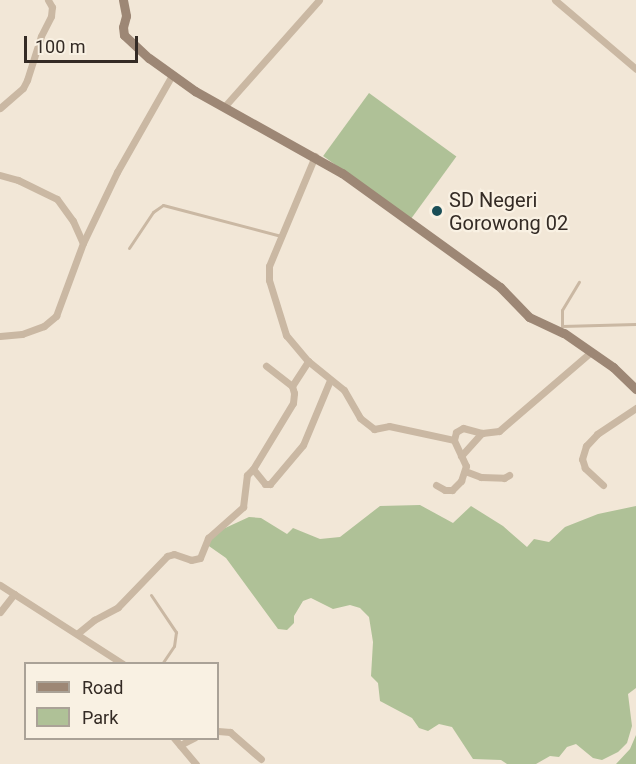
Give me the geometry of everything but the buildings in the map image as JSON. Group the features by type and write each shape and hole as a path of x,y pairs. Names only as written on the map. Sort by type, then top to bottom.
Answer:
{"street":[{"path":"0,108 23,88 27,80 41,36 51,16 52,7 48,0"},
{"path":"123,0 126,15 124,35 172,75 224,107 315,156 467,261 501,287 529,317 561,328 636,389"},
{"path":"224,107 319,0"},
{"path":"555,0 636,69"},
{"path":"0,336 22,334 44,326 56,316 83,243 117,172 172,75"},
{"path":"315,156 269,266 270,280 286,335 308,361 344,390 360,418 374,429 388,426 454,440"},
{"path":"0,175 18,180 57,199 73,221 83,243"},
{"path":"436,484 446,490 452,490 461,481 465,471 466,466 454,440 456,432 463,428 482,433 499,431 506,427 591,352"},
{"path":"292,386 308,361"},
{"path":"78,633 94,620 118,607 161,560 174,554 191,560 200,558 208,538 243,507 246,479 293,403 292,386 266,366"},
{"path":"253,469 265,484 272,482 303,445 330,380"},
{"path":"603,485 585,468 582,459 586,446 597,435 636,408"},
{"path":"461,456 482,433"},
{"path":"465,471 488,478 504,478 509,475"},
{"path":"0,585 122,662"},
{"path":"0,612 14,594"},
{"path":"219,731 230,732 261,759"},
{"path":"176,740 196,764"},
{"path":"180,745 190,740"}],"lane":[{"path":"129,248 153,212 163,205 281,236"},
{"path":"579,282 562,310 561,328 636,324"},
{"path":"151,595 176,632 174,646 163,662"}],"green space":[{"path":"369,93 456,156 411,220 323,156"},
{"path":"420,505 453,523 471,506 503,526 527,547 534,539 549,542 565,527 598,514 636,506 636,688 628,694 632,726 627,743 618,752 602,760 593,758 576,744 567,747 559,757 550,756 536,764 507,764 501,760 473,759 452,727 439,724 428,731 419,728 412,718 380,701 378,683 371,676 373,642 369,617 360,608 350,605 333,609 311,598 303,601 294,616 294,623 287,630 278,629 226,558 206,544 210,535 249,517 261,518 287,534 293,528 320,539 340,537 380,506"},
{"path":"636,735 636,764 616,764 630,749"}],"place":[{"name":"SD Negeri Gorowong 02","path":"437,211"}]}
